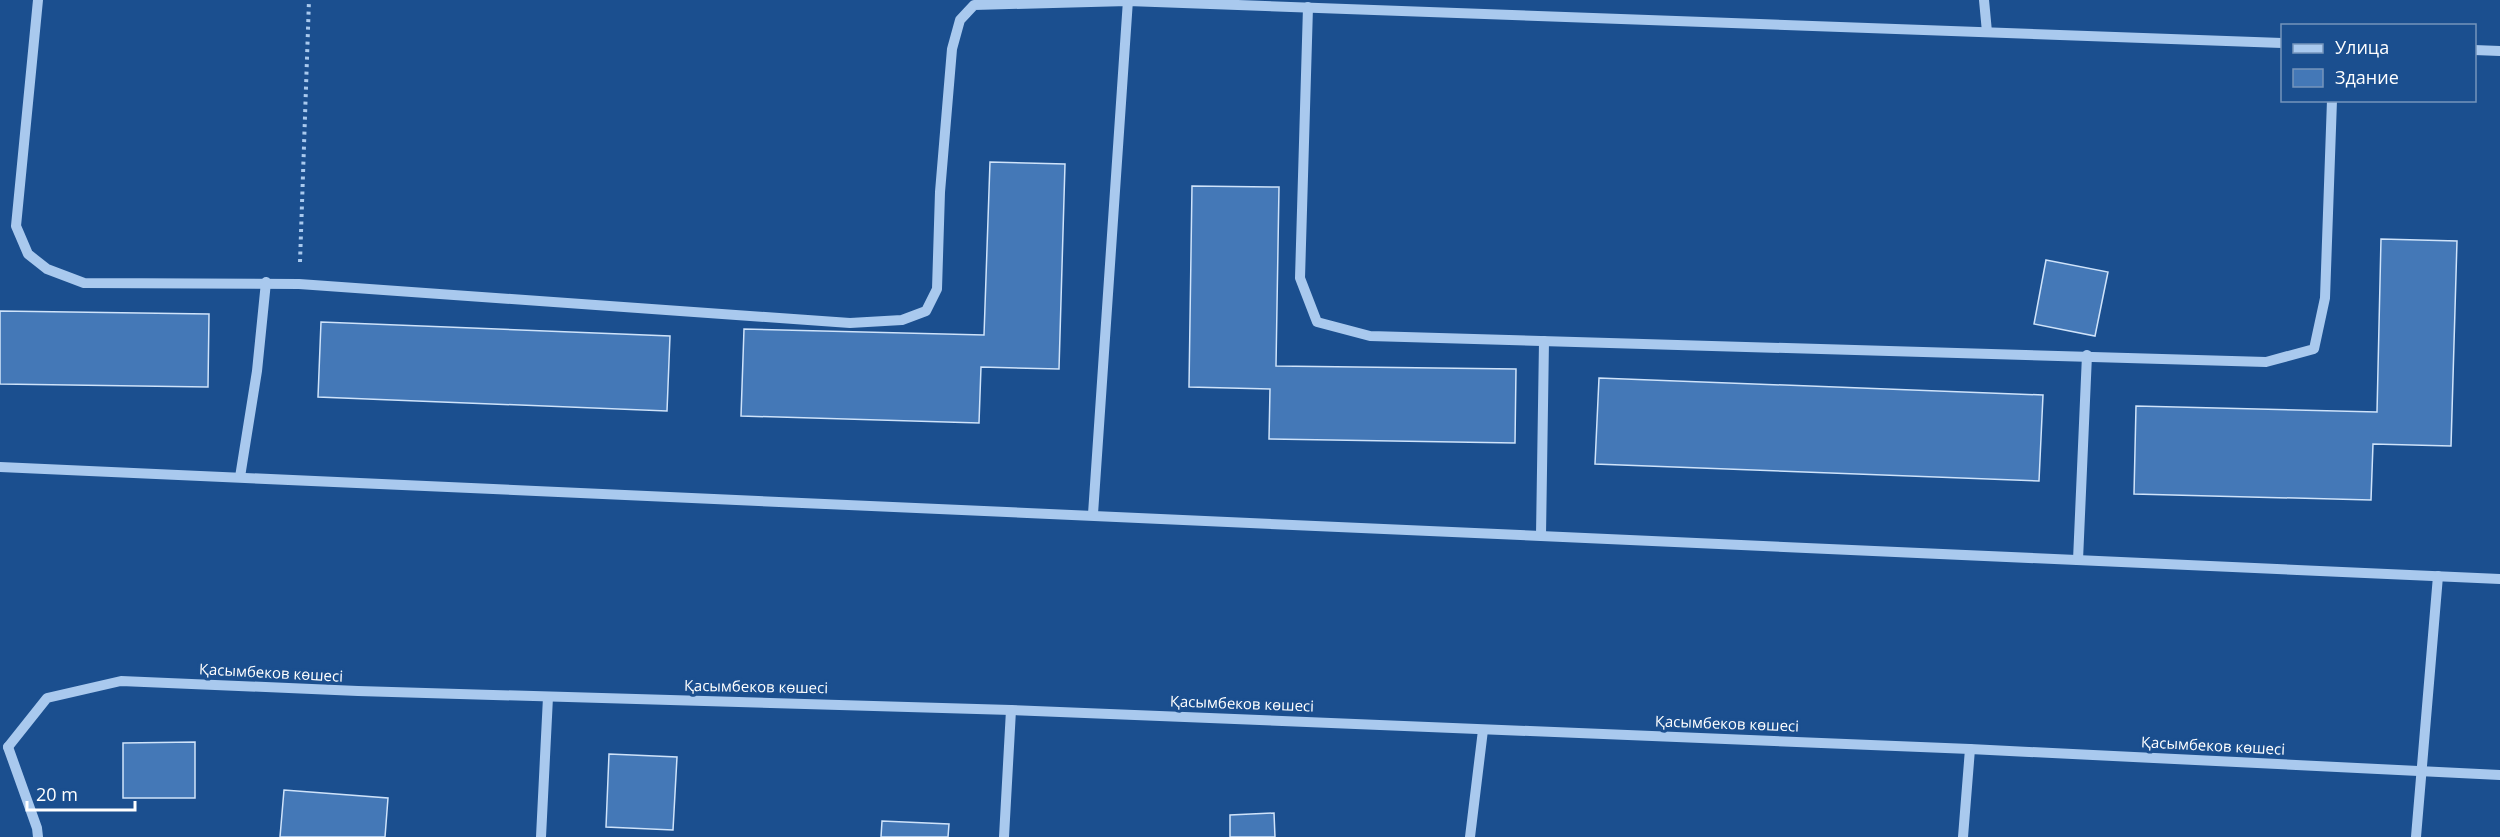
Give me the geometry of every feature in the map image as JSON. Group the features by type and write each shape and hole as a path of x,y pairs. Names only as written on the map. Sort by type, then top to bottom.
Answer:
{"street":[{"path":"38,0 16,226 28,254 47,269 84,283 266,282 850,323 902,320 926,311 938,289 940,192 952,49 960,20 974,5 1128,0 2281,43"},
{"path":"1093,514 1128,0"},
{"path":"1984,0 1987,32"},
{"path":"1308,7 1300,278 1317,322 1370,336 2087,355 2265,362 2314,349 2325,298 2332,102"},
{"path":"2476,50 2500,51"},
{"path":"240,477 257,371 266,282"},
{"path":"1541,535 1544,341"},
{"path":"2078,560 2087,355"},
{"path":"0,467 1093,514 2500,579"},
{"path":"2416,837 2438,576"},
{"name":"Қасымбеков көшесі","path":"4,747 47,698 121,681 548,697 1011,710 1970,749 2500,775"},
{"path":"541,837 548,697"},
{"path":"1004,837 1011,710"},
{"path":"1470,837 1483,730"},
{"path":"4,747 37,828 38,837"},
{"path":"1962,837 1970,749"}],"path":[{"path":"299,284 309,0"}],"building":[{"path":"990,162 1065,164 1059,369 981,367 979,423 741,416 744,329 984,335"},
{"path":"1192,186 1279,187 1276,366 1516,369 1515,443 1269,439 1270,389 1189,387"},
{"path":"2381,239 2457,241 2451,446 2373,444 2371,500 2134,494 2136,406 2377,412"},
{"path":"2046,260 2108,272 2095,336 2034,324"},
{"path":"0,311 209,314 208,387 0,384"},
{"path":"321,322 670,336 667,411 318,397"},
{"path":"1599,378 2043,395 2039,481 1595,464"},
{"path":"195,742 195,798 123,798 123,743"},
{"path":"609,754 677,757 673,830 606,827"},
{"path":"284,790 388,798 385,837 280,837"},
{"path":"1274,813 1275,837 1230,837 1230,815"},
{"path":"882,821 949,824 948,837 881,837"}]}
